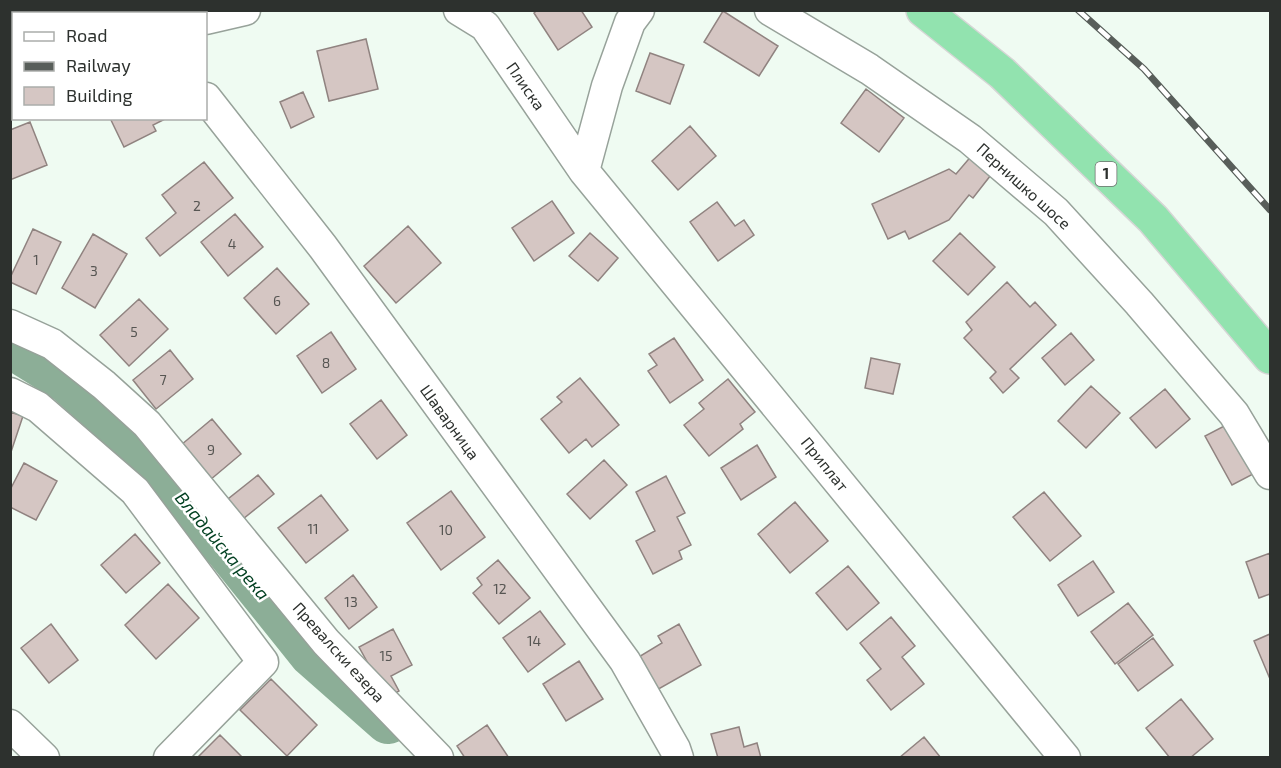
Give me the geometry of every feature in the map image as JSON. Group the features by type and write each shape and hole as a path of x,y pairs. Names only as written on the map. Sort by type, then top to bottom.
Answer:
{"highway":[{"name":"1","path":"923,10 1002,73 1153,219 1270,357"}],"street":[{"path":"207,19 245,10"},
{"name":"Плиска","path":"459,10 485,26 584,171"},
{"path":"584,171 607,86 630,22 639,10"},
{"name":"Пернишко шосе","path":"770,10 869,69 970,139 1056,212 1139,303 1234,414 1270,474"},
{"name":"Шаварница","path":"207,99 323,247 625,661 678,758"},
{"name":"Приплат","path":"584,171 1065,758"},
{"name":"Превалски езера","path":"10,325 52,344 104,385 147,424 326,642 438,758"},
{"path":"10,393 38,407 135,491 263,662 169,758"},
{"path":"10,725 44,758"}],"building":[{"path":"537,10 581,10 592,27 558,50 534,13"},
{"path":"723,11 778,46 759,76 704,42"},
{"path":"366,39 378,89 329,101 317,51"},
{"path":"650,53 684,65 670,104 636,91"},
{"path":"866,89 904,118 879,152 841,123"},
{"path":"303,92 314,117 291,128 280,102"},
{"path":"111,120 163,120 153,125 156,131 124,147"},
{"path":"30,122 47,165 10,180 10,130"},
{"path":"690,126 716,156 678,190 652,161"},
{"path":"973,154 994,171 973,198 969,195 949,220 909,239 905,231 888,239 872,204 949,169 956,174"},
{"path":"204,162 233,198 160,256 146,238 176,213 162,195"},
{"path":"552,201 574,233 534,261 512,228"},
{"path":"717,202 735,226 744,220 754,235 718,261 690,222"},
{"path":"235,214 263,247 228,276 201,242"},
{"path":"408,226 441,263 396,303 364,266"},
{"path":"33,229 61,242 36,294 10,282"},
{"path":"590,233 618,258 598,281 569,256"},
{"path":"960,233 995,267 968,295 933,261"},
{"path":"93,234 127,254 95,308 62,288"},
{"path":"277,268 309,304 276,334 244,298"},
{"path":"1007,282 1030,307 1035,302 1056,325 1010,369 1019,378 1003,393 990,378 996,372 964,338 972,330 966,322"},
{"path":"139,299 168,329 129,366 100,335"},
{"path":"331,332 356,369 322,393 297,356"},
{"path":"1071,333 1094,360 1065,385 1042,358"},
{"path":"674,338 703,380 670,403 648,371 657,365 649,354"},
{"path":"170,350 193,379 156,409 133,380"},
{"path":"871,358 900,364 893,394 865,388"},
{"path":"580,378 619,425 592,447 586,439 569,453 541,419 562,402 557,397"},
{"path":"728,379 755,412 740,424 743,429 709,456 684,425 704,409 699,403"},
{"path":"1091,386 1120,413 1086,448 1058,421"},
{"path":"1165,389 1190,419 1156,448 1130,418"},
{"path":"381,400 407,435 377,459 350,424"},
{"path":"10,412 23,416 10,455"},
{"path":"212,419 241,454 210,480 181,445"},
{"path":"1230,423 1257,472 1232,485 1205,436"},
{"path":"757,445 776,477 741,500 721,468"},
{"path":"604,460 627,485 590,519 567,494"},
{"path":"24,463 57,481 36,520 10,507 10,490"},
{"path":"258,475 274,494 238,523 223,503"},
{"path":"666,476 685,513 677,517 691,545 679,551 682,559 653,574 636,541 655,531 636,492"},
{"path":"451,491 485,537 441,570 407,523"},
{"path":"1044,492 1081,536 1050,561 1013,517"},
{"path":"321,495 348,530 306,563 278,528"},
{"path":"795,502 828,541 790,573 758,534"},
{"path":"135,534 160,563 126,593 101,565"},
{"path":"1270,553 1270,594 1259,598 1246,562"},
{"path":"498,560 530,598 499,624 473,593 482,585 477,578"},
{"path":"1093,561 1114,592 1078,616 1058,585"},
{"path":"848,566 879,603 847,630 816,593"},
{"path":"353,575 377,607 349,629 325,598"},
{"path":"168,584 199,618 156,659 125,625"},
{"path":"1128,603 1153,635 1115,664 1091,632"},
{"path":"540,611 565,644 528,672 503,638"},
{"path":"891,617 915,646 902,657 924,684 891,710 867,680 881,669 860,643"},
{"path":"51,624 78,660 49,683 21,648"},
{"path":"679,624 701,665 655,691 637,658 662,643 658,636"},
{"path":"393,629 412,665 391,676 399,691 387,698 359,647"},
{"path":"1270,634 1270,679 1254,641"},
{"path":"1153,638 1173,665 1138,691 1118,664"},
{"path":"579,661 603,699 566,721 543,684"},
{"path":"271,679 317,725 287,756 240,710"},
{"path":"1181,699 1213,739 1190,758 1170,758 1146,728"},
{"path":"487,725 509,758 465,758 457,746"},
{"path":"739,727 744,747 757,743 761,758 718,758 711,734"},
{"path":"220,735 243,758 197,758"},
{"path":"924,737 941,758 899,758"}],"waterway":[{"name":"Владайска река","path":"10,345 68,381 131,437 230,552 312,654 388,721"}],"railway":[{"path":"1078,10 1144,69 1270,210"}]}
